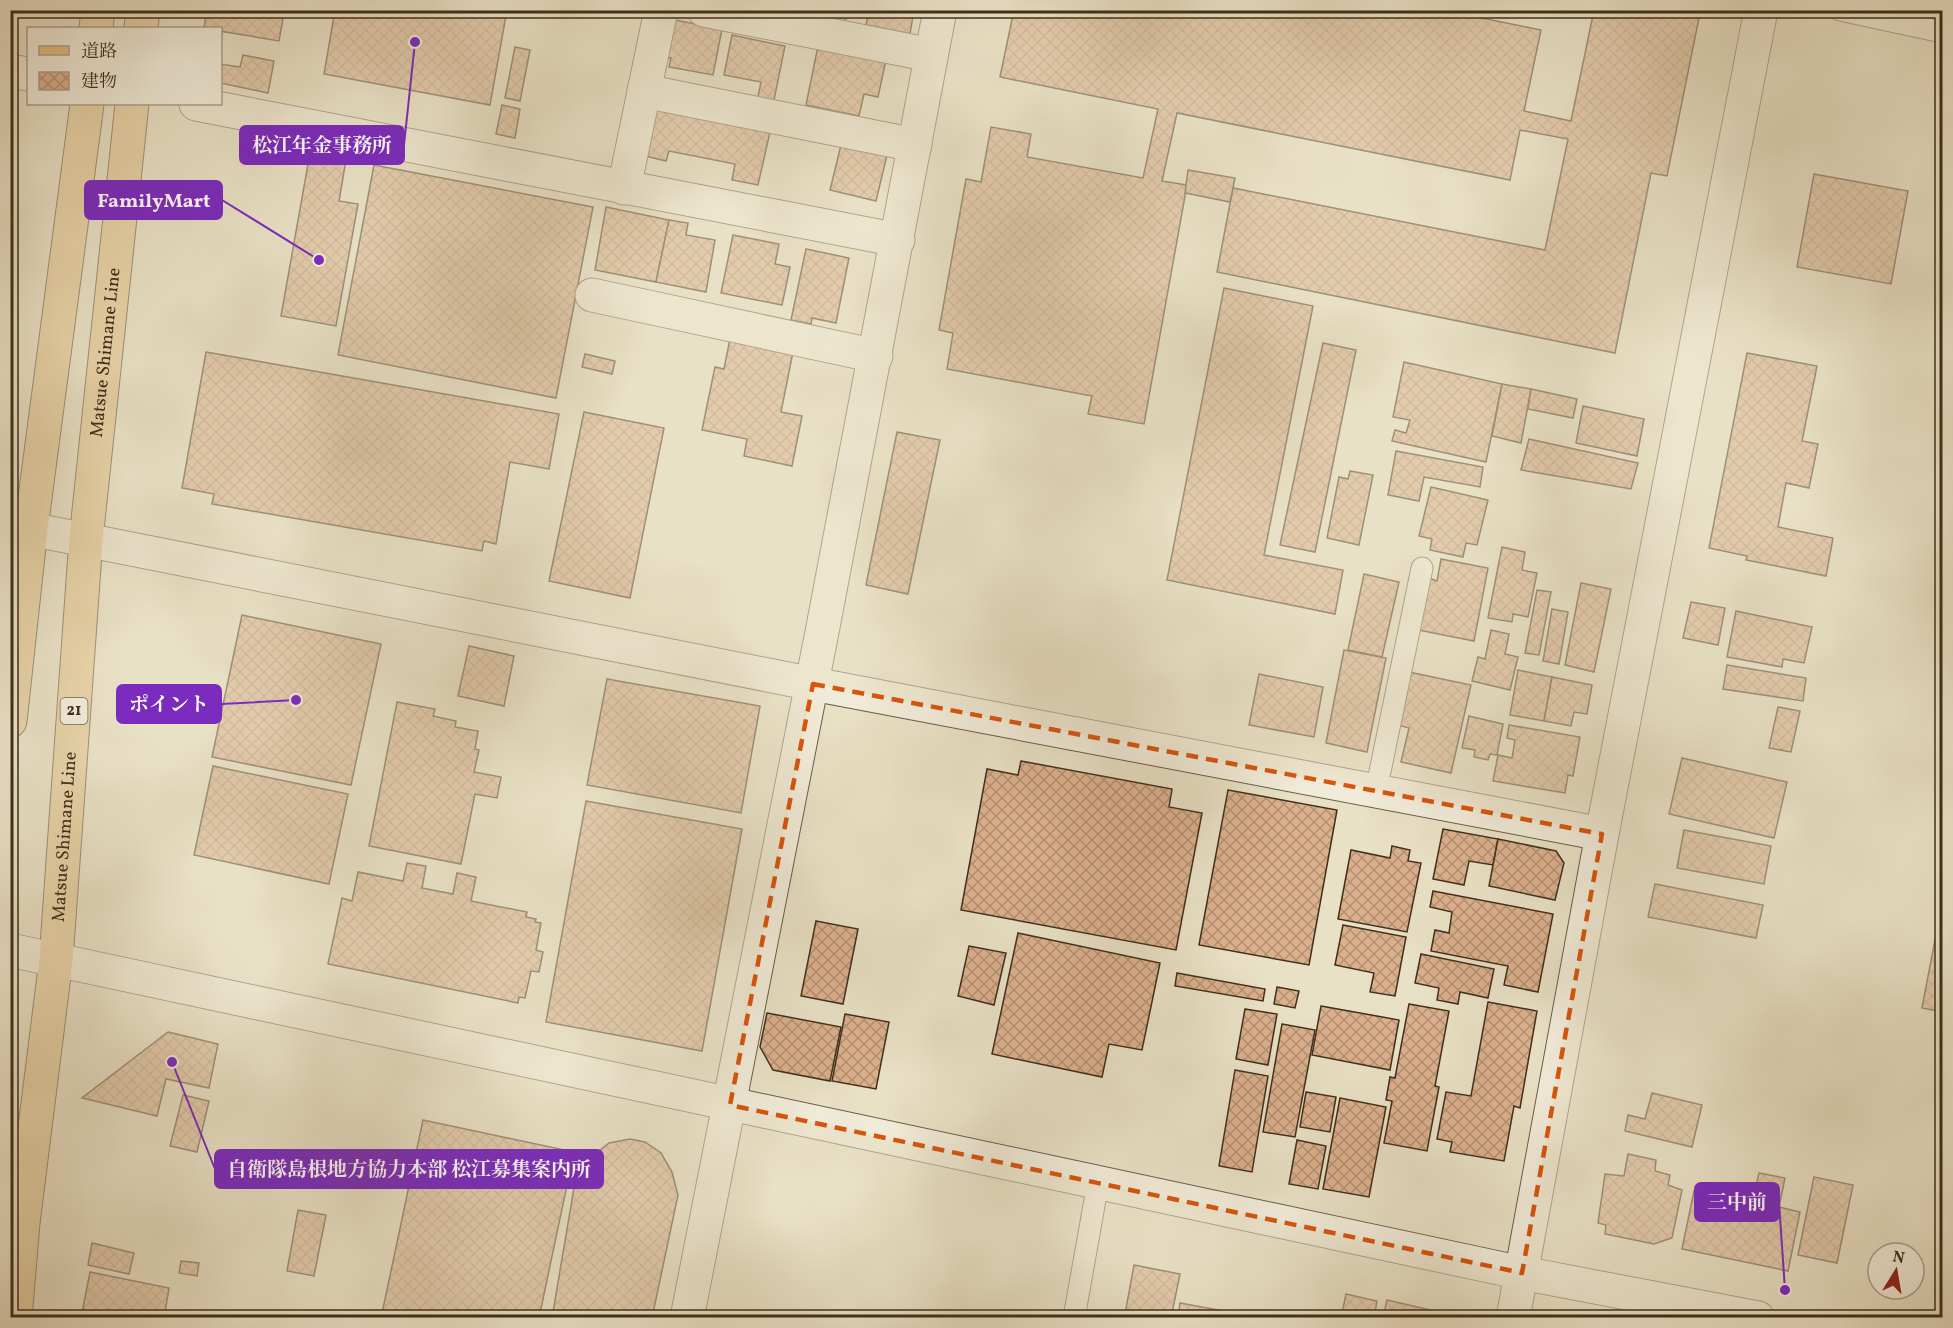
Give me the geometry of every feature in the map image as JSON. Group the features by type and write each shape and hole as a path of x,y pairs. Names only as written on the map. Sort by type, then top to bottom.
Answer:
{"main road":[{"path":"96,27 98,10"},
{"path":"141,27 143,10"},
{"path":"10,722 21,526 87,105"},
{"name":"Matsue Shimane Line","path":"15,1317 23,1223 56,960 86,539 132,105"}],"street":[{"path":"624,188 661,10"},
{"path":"704,10 931,55"},
{"path":"687,1317 813,684 940,10"},
{"path":"1513,1317 1602,834 1761,10"},
{"path":"10,71 27,74"},
{"path":"644,91 915,144"},
{"path":"201,105 898,240"},
{"path":"591,295 876,356"},
{"path":"21,526 813,684 1602,834"},
{"path":"10,950 1522,1273 1758,1317"}],"lane":[{"path":"1840,10 1942,32"},
{"path":"1376,791 1422,568"},
{"path":"1074,1317 1098,1183"}],"highlighted area":[{"path":"813,684 1602,834 1522,1273 730,1105"}],"building":[{"path":"207,10 278,10 284,13 279,41 222,31 222,27 204,27"},
{"path":"335,10 507,10 490,105 324,74"},
{"path":"804,10 848,10 846,19"},
{"path":"869,10 914,10 910,34 866,25"},
{"path":"1014,10 1443,10 1541,30 1524,111 1571,121 1594,10 1688,10 1700,13 1667,176 1651,173 1615,353 1217,272 1233,188 1545,250 1568,139 1520,130 1510,180 1177,113 1162,181 1187,185 1144,424 1088,414 1092,396 947,369 953,333 939,330 966,179 981,182 991,127 1031,134 1027,157 1143,178 1158,109 1000,77"},
{"path":"670,19 722,29 713,75 669,67 671,58 663,57"},
{"path":"732,35 785,46 773,105 757,102 761,82 724,75"},
{"path":"818,46 886,60 878,97 864,94 859,116 806,105"},
{"path":"515,47 530,50 520,101 505,98"},
{"path":"243,55 274,61 268,93 222,83 222,64 240,67"},
{"path":"657,99 772,123 758,185 732,180 735,164 669,151 666,161 645,156"},
{"path":"502,105 520,109 515,138 496,134"},
{"path":"841,145 887,155 876,201 830,190"},
{"path":"310,153 346,160 339,201 358,204 336,326 281,316"},
{"path":"374,165 593,207 556,398 338,355"},
{"path":"1188,170 1235,178 1230,202 1185,193"},
{"path":"1814,174 1908,191 1891,284 1797,267"},
{"path":"606,207 669,220 656,282 595,270"},
{"path":"669,220 688,223 686,235 715,240 706,292 656,282"},
{"path":"733,235 779,244 775,264 790,267 782,305 721,293"},
{"path":"806,249 849,258 836,323 812,318 811,324 791,320"},
{"path":"1224,288 1313,306 1264,555 1343,570 1335,614 1167,580"},
{"path":"730,339 793,352 781,412 802,416 792,466 744,456 747,439 702,430 715,367 724,369"},
{"path":"1323,343 1356,350 1315,552 1280,545"},
{"path":"206,352 559,414 549,469 510,462 496,544 484,541 482,551 212,504 214,494 182,488"},
{"path":"1747,353 1817,366 1802,441 1818,444 1809,488 1786,483 1778,527 1833,538 1826,576 1746,560 1747,556 1709,548"},
{"path":"585,354 615,361 612,374 582,367"},
{"path":"1404,362 1502,384 1486,462 1392,441 1395,430 1406,433 1410,420 1393,417"},
{"path":"1502,384 1531,389 1521,443 1492,436"},
{"path":"1531,389 1577,399 1573,418 1528,409"},
{"path":"1583,406 1644,419 1637,456 1576,443"},
{"path":"584,412 664,428 630,598 549,581"},
{"path":"897,432 940,440 908,594 866,585"},
{"path":"1529,439 1638,463 1631,489 1521,470"},
{"path":"1396,451 1483,467 1480,487 1424,477 1419,501 1388,495"},
{"path":"1350,471 1373,475 1359,545 1327,538 1339,477 1348,479"},
{"path":"1431,487 1488,500 1477,545 1466,543 1463,557 1430,550 1432,539 1419,536"},
{"path":"1502,547 1525,552 1522,570 1537,573 1528,617 1513,614 1512,622 1488,618"},
{"path":"1441,559 1488,568 1474,641 1418,630 1429,578 1437,581"},
{"path":"1364,574 1399,582 1382,657 1348,650"},
{"path":"1581,583 1611,589 1594,672 1565,665"},
{"path":"1537,590 1551,592 1539,655 1525,653"},
{"path":"1691,602 1725,608 1718,645 1683,638"},
{"path":"1552,609 1568,612 1559,664 1543,661"},
{"path":"1736,611 1812,627 1804,663 1783,659 1782,667 1727,657"},
{"path":"242,615 381,644 351,785 212,757"},
{"path":"1491,630 1509,634 1505,654 1518,657 1510,690 1472,681 1478,657 1485,659"},
{"path":"469,646 514,656 504,706 458,696"},
{"path":"1344,650 1386,658 1367,752 1326,743"},
{"path":"1727,665 1806,678 1803,701 1723,689"},
{"path":"1518,670 1552,677 1544,721 1510,715"},
{"path":"1409,672 1471,685 1451,773 1401,762 1409,728 1398,725"},
{"path":"1259,674 1323,687 1314,737 1249,725"},
{"path":"1552,677 1592,685 1587,714 1574,712 1571,726 1544,721"},
{"path":"607,679 760,706 741,813 587,785"},
{"path":"397,702 435,709 433,716 456,721 455,727 478,731 475,749 479,750 474,772 501,777 497,798 475,794 461,864 369,846"},
{"path":"1778,707 1800,711 1791,752 1769,748"},
{"path":"1469,716 1503,724 1497,755 1490,754 1488,760 1474,757 1475,750 1462,748"},
{"path":"1509,725 1580,737 1573,776 1568,775 1565,793 1493,781 1498,755 1512,758 1515,740 1507,738"},
{"path":"1682,758 1787,782 1774,838 1669,814"},
{"path":"1021,761 1172,789 1169,807 1202,813 1176,950 961,910 987,769 1018,775"},
{"path":"213,766 348,794 329,884 194,855"},
{"path":"1228,790 1337,810 1309,965 1199,945"},
{"path":"586,801 742,829 702,1051 546,1022"},
{"path":"1443,829 1498,839 1493,865 1469,861 1464,885 1433,879"},
{"path":"1684,830 1771,846 1764,884 1677,868"},
{"path":"1498,839 1556,851 1564,863 1555,900 1489,886"},
{"path":"1392,846 1410,850 1408,861 1421,863 1407,932 1338,919 1351,850 1390,858"},
{"path":"407,863 426,866 422,888 453,894 457,873 476,877 471,901 527,912 526,917 536,919 535,922 541,923 536,950 543,952 539,972 531,971 525,998 519,997 518,1003 328,964 342,898 352,901 358,872 403,881"},
{"path":"1655,884 1763,905 1756,938 1648,917"},
{"path":"1433,891 1553,914 1538,992 1504,985 1508,966 1431,951 1435,930 1449,933 1452,912 1430,907"},
{"path":"1942,903 1942,1012 1922,1008"},
{"path":"816,921 858,929 843,1004 801,996"},
{"path":"1343,925 1406,937 1395,996 1370,992 1374,973 1335,965"},
{"path":"1018,933 1160,963 1142,1050 1109,1044 1102,1077 992,1054"},
{"path":"969,946 1006,953 994,1005 958,996"},
{"path":"1421,954 1494,969 1488,998 1460,992 1458,1004 1437,1000 1439,988 1415,983"},
{"path":"1177,973 1265,989 1263,1001 1175,986"},
{"path":"1277,987 1299,991 1295,1008 1274,1004"},
{"path":"1488,1002 1537,1011 1520,1108 1514,1106 1504,1161 1450,1152 1452,1142 1437,1139 1446,1092 1471,1096"},
{"path":"1409,1004 1449,1011 1435,1086 1439,1087 1427,1151 1384,1143 1392,1101 1386,1100 1390,1077 1395,1078"},
{"path":"1321,1006 1399,1020 1390,1070 1312,1055"},
{"path":"1245,1009 1277,1014 1268,1065 1236,1059"},
{"path":"767,1013 841,1027 830,1081 773,1070 760,1047"},
{"path":"845,1014 889,1022 876,1089 832,1081"},
{"path":"1282,1024 1315,1030 1295,1137 1263,1132"},
{"path":"168,1032 218,1044 209,1088 166,1079 157,1116 82,1098"},
{"path":"1235,1070 1268,1076 1252,1172 1219,1166"},
{"path":"1306,1092 1336,1097 1330,1132 1300,1127"},
{"path":"1652,1093 1702,1105 1692,1147 1625,1131 1628,1115 1645,1119"},
{"path":"183,1095 209,1101 197,1152 170,1146"},
{"path":"1340,1098 1386,1107 1369,1197 1323,1189"},
{"path":"423,1120 574,1152 539,1318 381,1318"},
{"path":"630,1139 645,1142 661,1153 672,1172 678,1195 652,1318 552,1318 575,1182 590,1158 609,1143"},
{"path":"1297,1140 1326,1146 1318,1189 1289,1184"},
{"path":"1628,1154 1656,1160 1655,1171 1670,1175 1668,1185 1682,1190 1672,1238 1654,1244 1605,1234 1606,1225 1598,1223 1605,1174 1624,1176"},
{"path":"1759,1173 1785,1178 1779,1207 1800,1212 1788,1271 1682,1249 1694,1191 1752,1203"},
{"path":"1814,1177 1853,1185 1837,1263 1798,1255"},
{"path":"298,1210 326,1215 314,1276 287,1271"},
{"path":"92,1243 134,1253 129,1274 88,1265"},
{"path":"181,1261 199,1263 197,1276 179,1273"},
{"path":"1134,1265 1180,1274 1171,1318 1145,1318 1125,1314"},
{"path":"90,1272 169,1288 164,1318 81,1318"},
{"path":"1346,1294 1377,1301 1374,1318 1341,1318"},
{"path":"1387,1300 1448,1314 1448,1318 1383,1318"},
{"path":"1180,1303 1246,1315 1245,1318 1178,1318"}],"place":[{"name":"松江年金事務所","path":"415,42"},
{"name":"FamilyMart","path":"319,260"},
{"name":"ポイント","path":"296,700"},
{"name":"自衛隊島根地方協力本部 松江募集案内所","path":"172,1062"},
{"name":"三中前","path":"1785,1290"}]}
